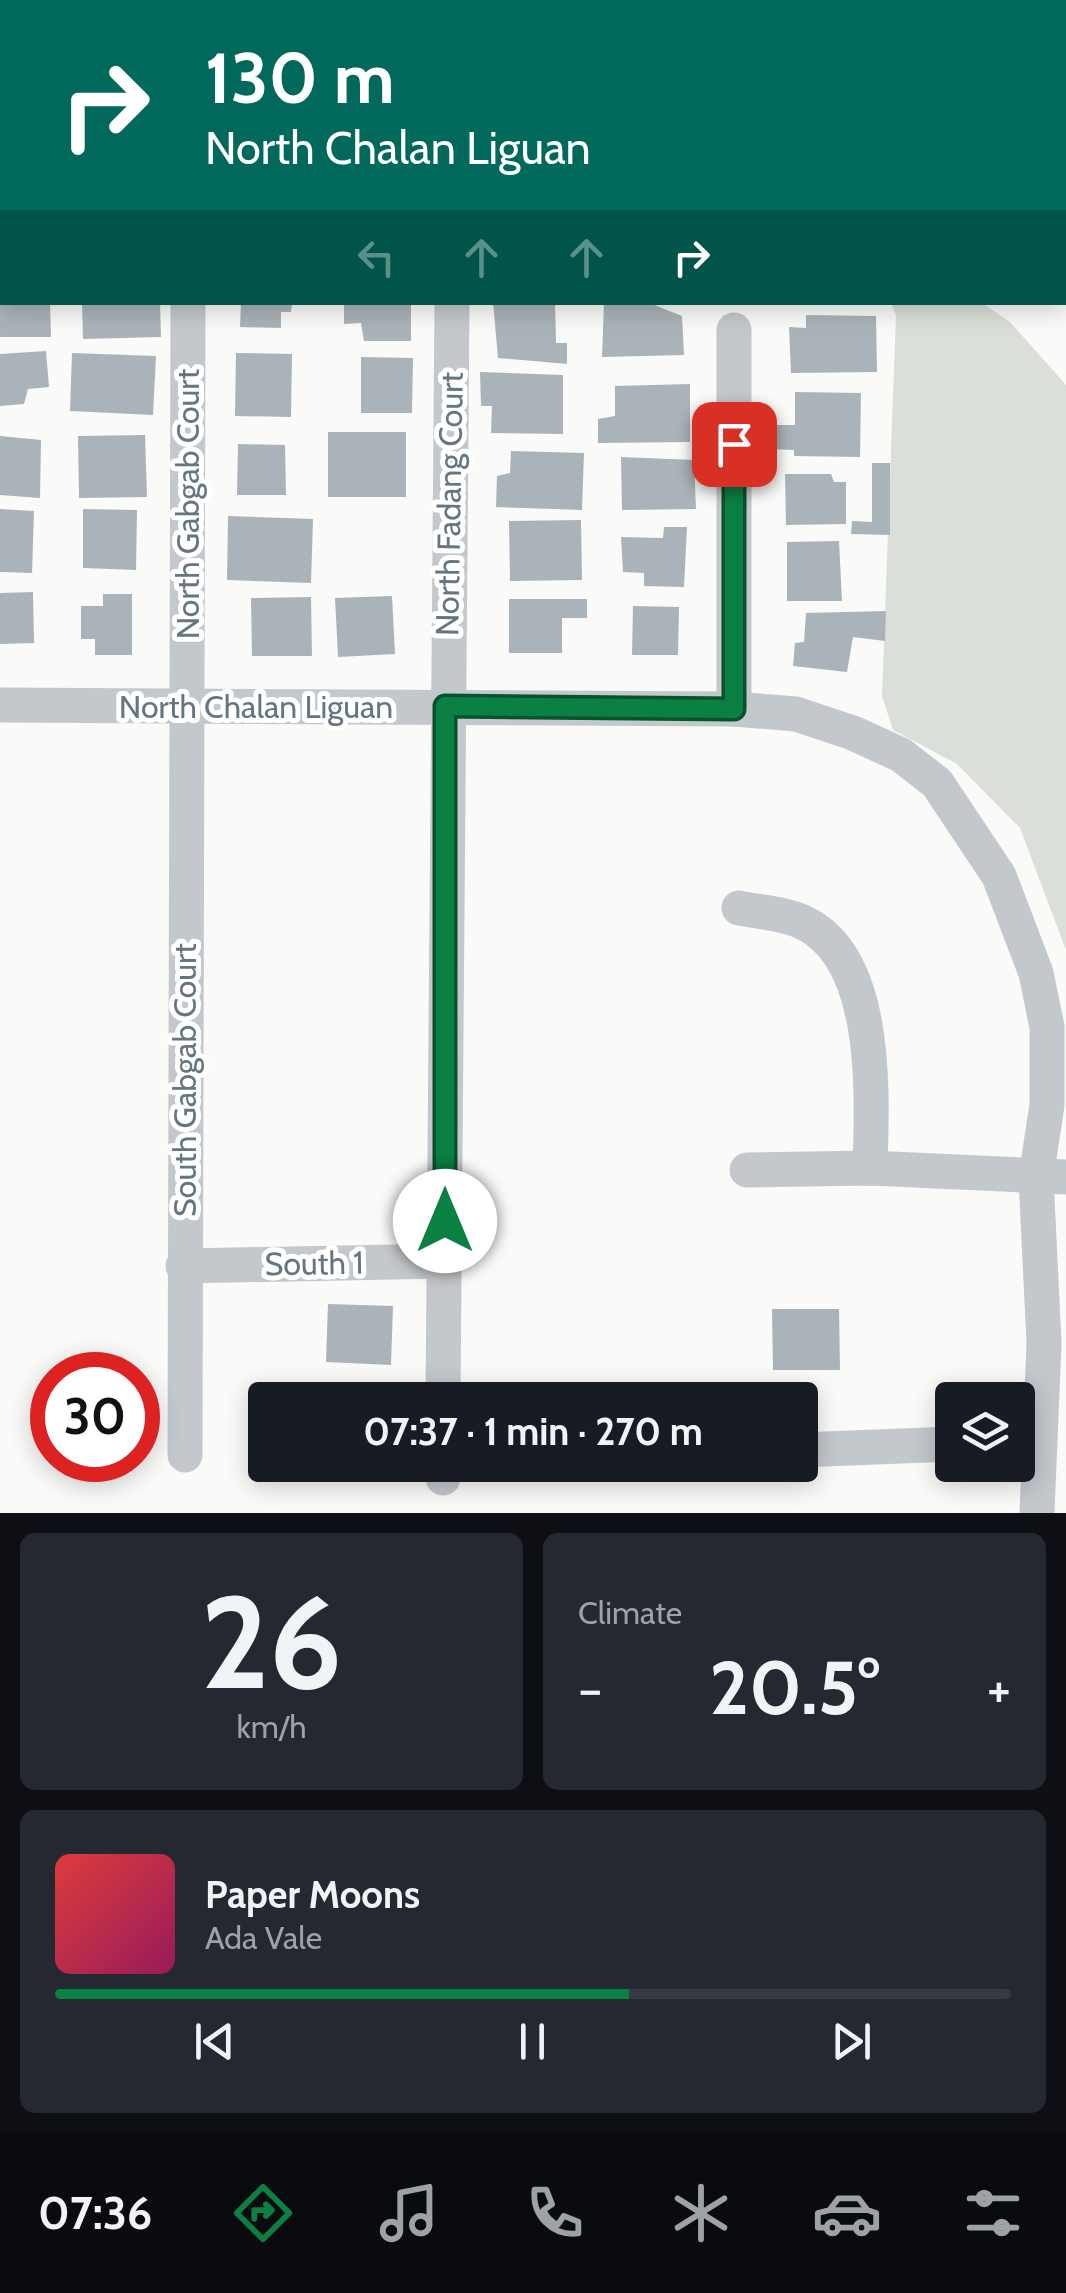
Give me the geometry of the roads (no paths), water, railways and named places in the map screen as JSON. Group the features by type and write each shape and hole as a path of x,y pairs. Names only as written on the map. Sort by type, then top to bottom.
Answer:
{"street":[{"name":"North Gabgab Court","path":"186,706 188,305"},
{"name":"North Fadang Court","path":"443,1382 445,706 452,305"},
{"path":"734,330 734,709"},
{"name":"North Chalan Liguan","path":"0,705 734,709 796,714 853,733 901,755 936,783 999,876 1056,1023 1047,1105 1051,1177 1038,1513"},
{"name":"South Gabgab Court","path":"185,1454 186,706"},
{"path":"739,908 802,921 846,956 866,1035 872,1098 870,1168"},
{"path":"748,1170 870,1168 1051,1177"},
{"name":"South 1","path":"183,1266 444,1260"},
{"path":"818,1449 935,1445"}]}
